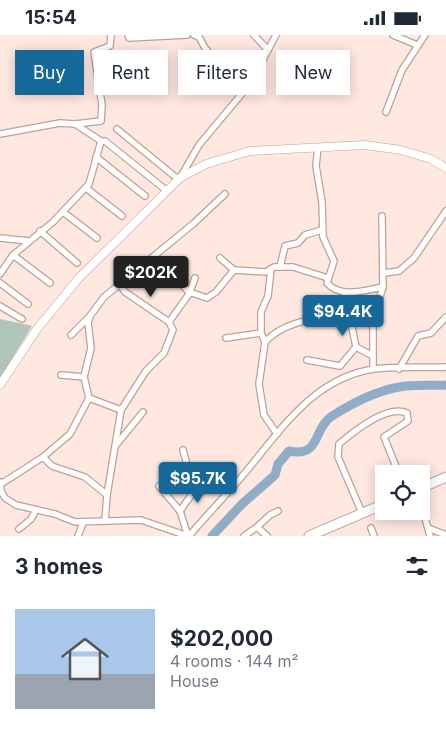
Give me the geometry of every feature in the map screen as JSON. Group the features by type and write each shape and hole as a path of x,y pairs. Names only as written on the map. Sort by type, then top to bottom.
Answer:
{"main road":[{"path":"0,385 37,329 78,279 179,179 206,164 250,151 366,145 401,150 431,159 446,168"},
{"path":"430,484 446,477"},
{"path":"309,536 375,508"}],"street":[{"path":"0,134 60,123 75,125 101,121 102,105 94,52 110,46 111,35"},
{"path":"128,35 129,38 187,35"},
{"path":"194,35 200,37 206,50"},
{"path":"254,35 268,50"},
{"path":"266,54 276,35"},
{"path":"393,35 417,45"},
{"path":"386,113 402,70 425,35"},
{"path":"117,129 179,179 199,145 240,95"},
{"path":"75,125 101,141 105,141 167,191"},
{"path":"0,273 13,255 63,212 90,183 101,141"},
{"path":"318,147 316,166 322,202 322,230 334,261 327,283 332,288 345,293 383,287"},
{"path":"96,157 145,196"},
{"path":"86,187 122,217"},
{"path":"71,335 90,316 104,297 119,283 154,257 210,210 224,194"},
{"path":"384,273 400,271 414,258 446,211"},
{"path":"63,212 97,238"},
{"path":"373,369 373,319 383,287 384,273 382,216"},
{"path":"280,267 284,246 298,243 305,235 322,230"},
{"path":"40,231 78,263"},
{"path":"0,238 29,241"},
{"path":"13,255 50,283"},
{"path":"154,257 189,292 207,298 216,292 234,270"},
{"path":"220,258 234,270 266,272 280,267 293,267 328,278"},
{"path":"272,269 268,296 261,312 261,333 265,343 259,376 260,403 264,415 277,434"},
{"path":"169,322 189,292 195,278"},
{"path":"0,283 28,305"},
{"path":"105,521 107,495 121,410 146,371 164,353 173,330 169,322 124,292 119,283"},
{"path":"345,293 356,347"},
{"path":"0,306 22,319"},
{"path":"265,343 281,330 294,325 325,317 350,315"},
{"path":"90,316 91,348 84,377 89,398 70,434 43,457 0,483 0,491 5,498 16,505 83,523 141,520 188,536"},
{"path":"399,369 418,336 431,333 446,317"},
{"path":"226,338 261,333"},
{"path":"356,347 373,356"},
{"path":"307,360 340,366 356,347"},
{"path":"188,536 293,415 317,392 334,382 373,369 446,367"},
{"path":"61,375 84,377"},
{"path":"89,398 121,410"},
{"path":"115,446 143,411"},
{"path":"362,513 338,457 339,444 355,430 380,416 402,411 407,413 408,421 384,437 395,465"},
{"path":"180,511 198,486 186,469 183,450"},
{"path":"43,457 52,466 85,477 107,495"},
{"path":"159,486 180,511 188,536"},
{"path":"19,529 36,510"},
{"path":"244,536 270,515 278,511"},
{"path":"426,520 430,536"},
{"path":"78,536 83,523"},
{"path":"257,527 267,536"},
{"path":"371,528 374,536"},
{"path":"428,528 446,535"}],"green space":[{"path":"0,319 32,326 0,378"}],"waterway":[{"path":"212,536 242,504 275,475 278,464 289,451 299,452 307,450 312,446 326,421 332,416 364,399 390,389 446,385"}]}
